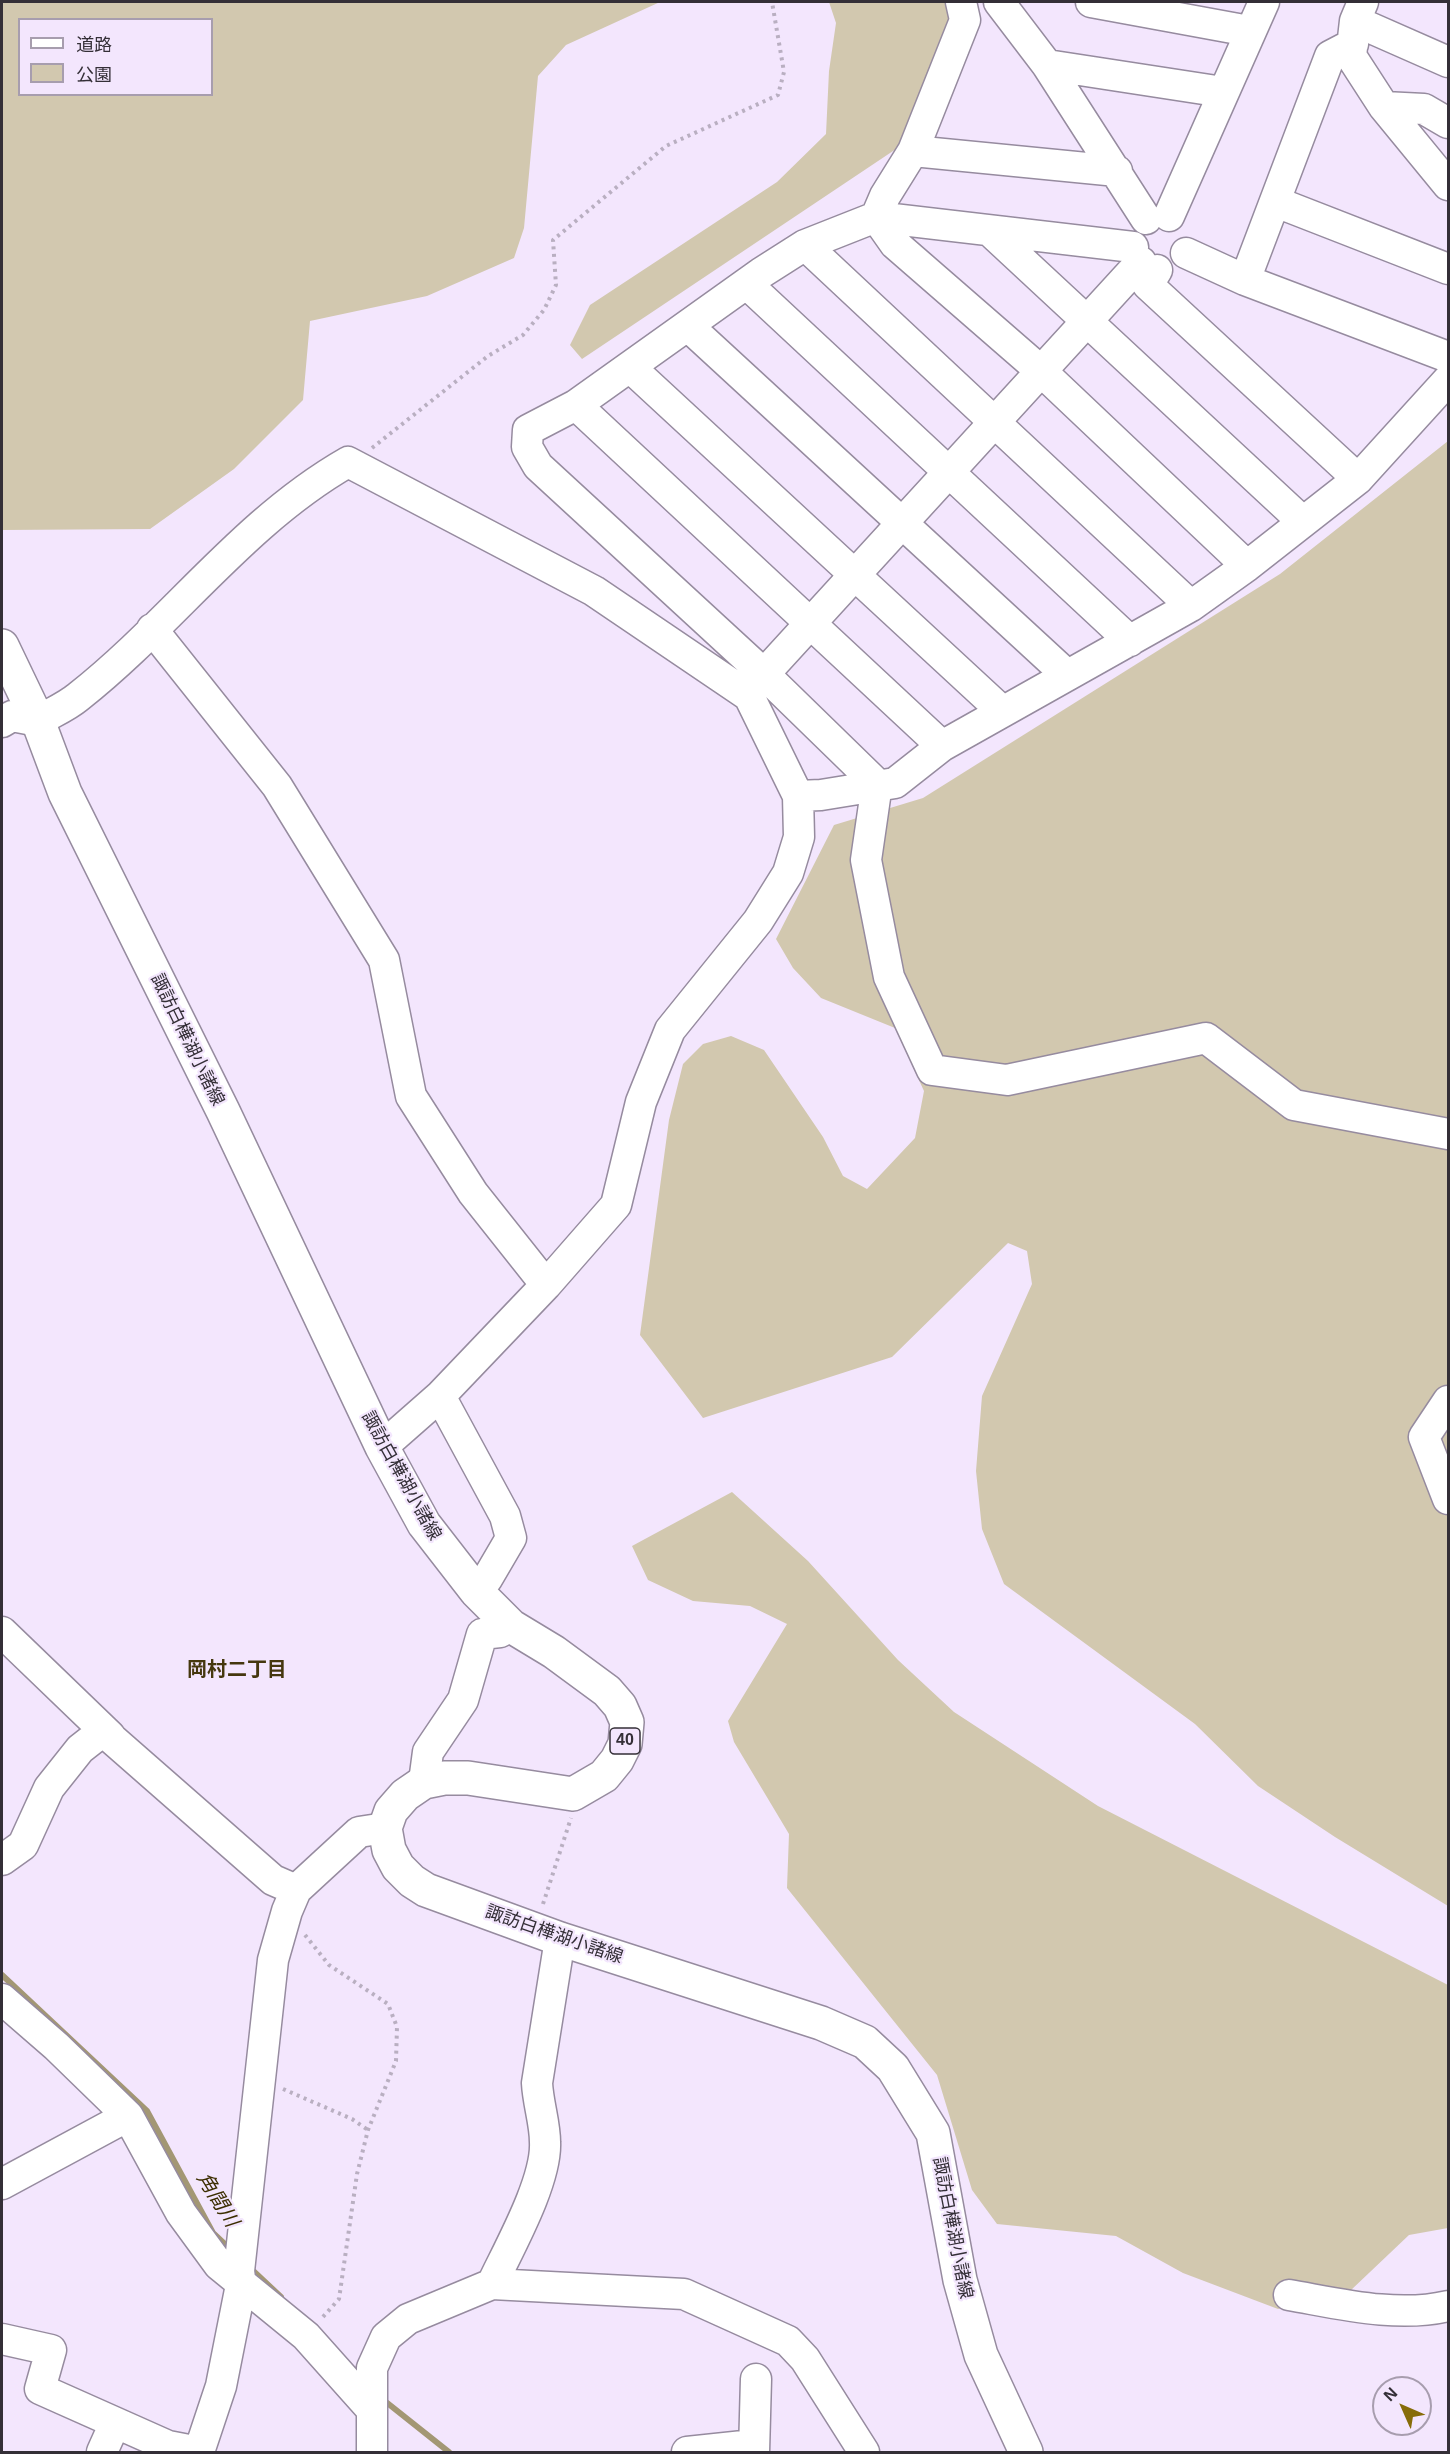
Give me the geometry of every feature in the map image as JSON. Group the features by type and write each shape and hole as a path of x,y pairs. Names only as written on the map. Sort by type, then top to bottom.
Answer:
{"main road":[{"name":"諏訪白樺湖小諸線","path":"2,646 39,721 65,793 223,1111 382,1447 423,1524 463,1575 511,1626 554,1652 607,1691 620,1706 627,1722 625,1743 617,1760 604,1776 573,1794"},
{"path":"385,1827 391,1811 405,1795 424,1782 468,1778 573,1794"},
{"name":"諏訪白樺湖小諸線","path":"385,1827 389,1850 398,1867 412,1881 426,1890 551,1936 821,2024 865,2042 893,2068 933,2133 960,2280 981,2355 1026,2452"}],"street":[{"path":"876,217 885,195 913,151 965,20 961,2"},
{"path":"878,784 757,685 538,466 527,447 528,430 576,405 805,245 876,217 991,232 1174,267 1186,253 1188,235 1184,227 1157,217 1117,171 1047,65 999,2"},
{"path":"1091,2 1249,31"},
{"path":"1264,2 1223,92 1157,217 1136,229 1148,285 1358,479"},
{"path":"1357,22 1449,62"},
{"path":"1357,22 1351,56 1384,107 1449,185"},
{"path":"1245,280 1330,56 1357,22"},
{"path":"1047,65 1223,92"},
{"path":"1384,107 1425,109 1449,123"},
{"path":"913,151 1117,171"},
{"path":"1276,202 1449,269"},
{"path":"876,217 895,244 1041,371 1247,566"},
{"path":"991,232 1302,521"},
{"path":"805,245 1191,606"},
{"path":"1186,253 1245,280 1449,357"},
{"path":"757,685 1144,260"},
{"path":"747,284 1130,641"},
{"path":"688,326 1067,675"},
{"path":"631,368 1002,711"},
{"path":"798,796 821,795 895,783 942,746 1191,606 1247,566 1358,479 1449,380"},
{"path":"576,405 942,746"},
{"path":"2,722 12,716 39,721 77,698 245,539 291,501 348,462 594,591 757,685 798,796 799,837 788,873 758,921 670,1030 641,1102 616,1205 546,1285 440,1396 382,1447"},
{"path":"152,629 277,786 384,960 411,1096 473,1193 546,1285"},
{"path":"878,784 866,860 889,977 932,1070 1006,1080 1206,1038 1294,1105 1449,1134"},
{"path":"440,1396 505,1516 511,1538 487,1579"},
{"path":"1449,1401 1424,1437 1449,1499"},
{"path":"424,1782 428,1752 463,1700 482,1634 500,1632 511,1626"},
{"path":"2,1632 110,1736 273,1880 292,1900"},
{"path":"2,1860 23,1845 49,1788 80,1749 103,1731 110,1736"},
{"path":"2,2339 51,2350 31,2392 76,2403 115,2423 168,2445 199,2452 221,2386 241,2267 273,1960 292,1900 359,1832 385,1827"},
{"path":"492,2284 536,2187 544,2156 545,2142 538,2106 537,2083 551,1936"},
{"path":"2,1999 56,2046 128,2116 181,2213 219,2265 241,2267 372,2408"},
{"path":"2,2184 128,2116"},
{"path":"372,2452 372,2371 386,2337 408,2319 492,2284 684,2294 788,2341 805,2359 864,2452"},
{"path":"1289,2295 1366,2308 1424,2312 1449,2306"},
{"path":"687,2452 754,2449 756,2379"},
{"path":"102,2452 115,2423"}],"path":[{"path":"348,462 376,447 488,356 523,335 544,310 556,285 553,240 666,146 778,95 784,72 772,2"},
{"path":"551,1936 544,1897 569,1828 573,1794"},
{"path":"292,1900 329,1965 388,2004 397,2026 396,2061 368,2130 357,2174 339,2299 324,2316"},
{"path":"261,2079 352,2119 368,2130"}],"green space":[{"path":"2,2 660,2 566,45 538,76 524,228 514,258 427,296 310,321 303,400 234,469 150,529 2,530"},
{"path":"829,2 958,2 905,143 582,359 570,345 590,305 777,182 826,134 829,71 836,23"},
{"path":"1448,441 1448,1906 1335,1837 1258,1786 1195,1724 1004,1584 982,1529 976,1471 982,1396 1032,1284 1027,1251 1008,1243 892,1357 703,1418 640,1335 669,1120 683,1064 703,1044 731,1036 764,1050 823,1137 843,1176 867,1189 915,1138 924,1091 895,1028 821,998 793,968 776,939 834,825 923,798 1280,574"},
{"path":"732,1492 808,1561 898,1660 954,1712 1098,1806 1448,1985 1448,2228 1409,2235 1350,2291 1278,2309 1183,2273 1116,2236 997,2224 972,2190 937,2075 787,1888 789,1834 734,1742 728,1721 787,1624 750,1606 693,1601 648,1580 632,1546"}],"waterway":[{"name":"角間川","path":"2,1975 147,2111 213,2233 231,2250"},
{"name":"角間川","path":"249,2267 281,2297"},
{"name":"角間川","path":"381,2398 449,2452"}],"district":[{"name":"岡村二丁目","path":"237,1670"}]}
